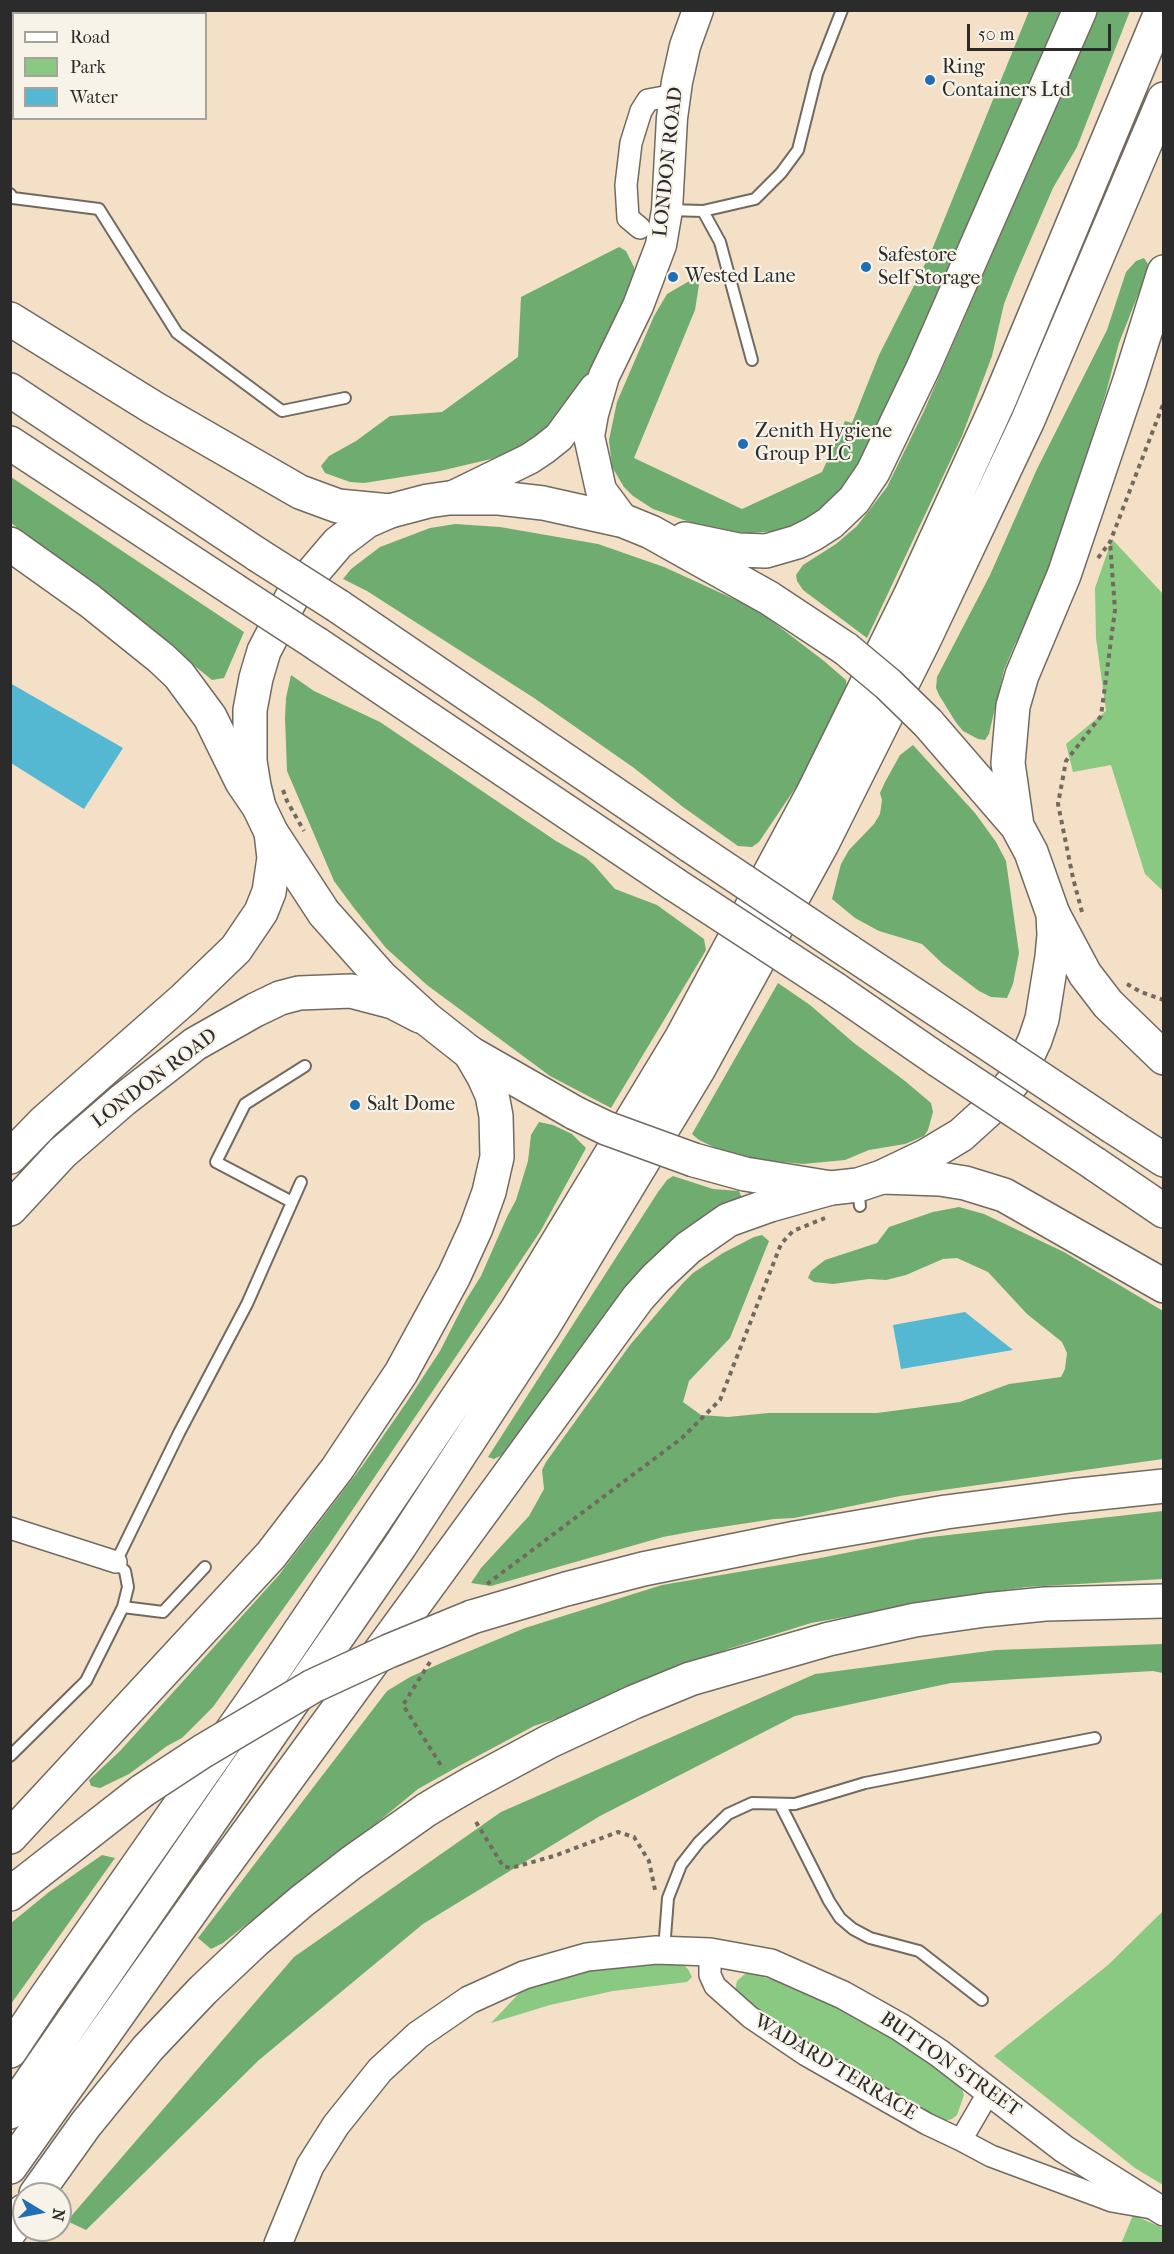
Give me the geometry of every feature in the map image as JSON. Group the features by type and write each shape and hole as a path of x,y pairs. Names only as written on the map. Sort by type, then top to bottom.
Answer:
{"main road":[{"name":"LONDON ROAD","path":"637,526 602,490 589,436 604,376 638,306 656,262 667,210 675,95 680,62 698,10"},
{"path":"10,319 154,408 292,488 338,506 390,511 449,498 499,498 543,503 738,550 766,551 797,542 830,523 854,500 873,472 910,397 1080,10"},
{"path":"10,2051 252,1702 516,1311 682,1037 814,791 911,594 999,401 1162,10"},
{"path":"10,2112 400,1546 543,1327 698,1070 822,844 924,640 1028,420 1164,99"},
{"path":"1017,826 1008,763 1013,706 1022,675 1064,575 1131,380 1164,272"},
{"name":"LONDON ROAD","path":"449,498 529,459 544,449 559,437 604,376"},
{"path":"10,390 338,606 691,846 1164,1160"},
{"path":"10,443 835,989 1164,1211"},
{"name":"LONDON ROAD","path":"10,1157 44,1122 184,999 236,949 261,912 269,892 274,858 250,761 250,710 256,678 272,634 291,597 349,533 367,521 390,511"},
{"path":"637,526 769,598 846,650 888,684 928,723 1017,826 1068,916 1085,974 1108,1004 1164,1058"},
{"path":"10,544 98,608 179,675 210,717 242,782 324,913 381,977 427,1019 470,1053 575,1113 606,1128 694,1160 745,1174 858,1189 926,1156 961,1135 993,1107 1018,1076 1035,1040 1048,992 1054,935 1068,916"},
{"name":"LONDON ROAD","path":"10,1209 62,1152 150,1079 195,1044 228,1024 280,998 316,991 351,991 393,1002 427,1019"},
{"path":"10,1837 271,1555 337,1469 401,1373 454,1276 476,1228 497,1157 496,1116 492,1095 470,1053"},
{"path":"10,2167 209,1886 638,1298 688,1248 728,1220 770,1204 858,1189 940,1179 965,1183 1004,1195 1164,1286"},
{"path":"10,1894 142,1791 203,1751 313,1686 389,1651 476,1604 566,1589 643,1569 796,1538 946,1512 1164,1486"},
{"path":"45,2182 86,2124 148,2048 203,1990 256,1940 310,1895 426,1810 453,1783 690,1679 829,1639 915,1620 985,1610 1045,1604 1164,1600"}],"street":[{"path":"640,228 628,218 626,185 631,143 641,111 648,100 675,95"},
{"path":"10,1528 116,1562"},
{"name":"BUTTON STREET","path":"278,2244 310,2166 336,2125 380,2070 418,2035 469,2000 524,1975 587,1957 664,1950 710,1953 771,1963 843,1995 900,2027 990,2090 1064,2149 1161,2211"},
{"name":"WADARD TERRACE","path":"710,1953 710,1975 715,1986 750,2017 806,2055 927,2124 991,2156 1112,2201 1161,2211"},
{"path":"961,2140 990,2090"}],"lane":[{"path":"667,210 704,211 755,199 781,173 798,150 817,74 842,10"},
{"path":"10,195 13,198 99,209 177,333 282,411 345,398"},
{"path":"704,211 720,242 752,360"},
{"path":"292,1202 216,1162 244,1104 305,1066"},
{"path":"10,1756 86,1680 123,1606 128,1587 125,1571 116,1562 246,1304 301,1182"},
{"path":"123,1606 163,1612 205,1567"},
{"path":"664,1950 668,1898 681,1865 699,1842 728,1814 752,1803 795,1803 865,1783 1095,1738"},
{"path":"780,1804 829,1901 840,1918 853,1929 870,1938 919,1951 982,2000"}],"path":[{"path":"1068,916 1073,878 1058,804 1066,761 1101,716 1115,610 1110,542 1164,402"},
{"path":"1122,981 1141,992 1164,1000"},
{"path":"476,1604 682,1438 720,1400 781,1244 793,1231 858,1189"},
{"path":"434,1656 403,1705 453,1783"},
{"path":"476,1822 503,1866 510,1868 554,1856 618,1832 634,1837 650,1861 656,1893"}],"green space":[{"path":"1029,11 1063,11 947,279 851,484 809,521 778,531 750,533 712,530 653,509 633,496 624,487 612,467 609,440 617,402 654,316 667,294 691,280 699,265 701,272 695,310 634,458 742,509 822,472 845,421 852,423 879,355 931,252"},
{"path":"1098,11 1130,11 1077,147 1053,188 1015,276 1004,304 992,356 962,436 867,638 803,590 796,575 803,565 836,544 857,526 887,487 924,411"},
{"path":"619,247 626,251 634,267 634,276 591,376 555,425 524,446 491,459 440,471 364,483 350,482 325,473 321,466 329,456 356,441 390,416 442,412 518,357 521,297"},
{"path":"1144,258 1148,264 1145,277 1119,343 1106,393 1051,567 1027,629 1015,644 1004,670 989,734 985,740 978,739 963,731 955,721 936,688 937,677 990,575 1037,469 1107,330 1126,272 1136,261"},
{"path":"11,477 244,632 224,678 212,680 105,593 11,523"},
{"path":"455,524 500,527 598,544 664,567 756,609 846,680 847,688 802,778 759,842 752,847 738,846 683,807 634,768 534,698 367,591 343,579 351,569 380,547 430,528"},
{"path":"1112,539 1163,594 1163,891 1145,874 1111,765 1073,772 1066,744 1106,711 1096,638 1095,588"},
{"path":"291,675 314,691 380,722 556,841 586,858 615,889 657,905 704,939 706,950 611,1108 550,1076 427,985 386,948 334,881 287,771 285,718"},
{"path":"913,745 975,813 996,842 1006,861 1019,953 1013,984 1007,998 991,997 979,991 943,964 922,944 879,931 855,918 832,899 841,864 849,850 874,824 880,814 882,800 880,793 885,782 900,755"},
{"path":"778,983 810,1005 854,1043 931,1103 933,1112 924,1136 905,1144 869,1150 845,1160 803,1164 753,1159 720,1150 692,1134"},
{"path":"539,1122 553,1125 572,1134 586,1148 540,1232 326,1549 213,1707 182,1738 167,1746 129,1774 100,1788 91,1786 89,1780 120,1751 279,1575 363,1465 406,1403 440,1351 481,1276 516,1200 528,1161 531,1135"},
{"path":"673,1176 713,1189 739,1191 742,1198 502,1455 494,1459 488,1457 658,1192"},
{"path":"959,1207 984,1214 1064,1252 1163,1311 1163,1459 900,1496 794,1518 695,1531 663,1537 491,1586 471,1583 481,1568 529,1516 544,1489 542,1470 546,1462 630,1345 693,1273 723,1253 754,1237 762,1235 769,1241 730,1338 689,1381 683,1402 701,1415 728,1417 768,1413 877,1413 960,1402 1009,1384 1061,1377 1065,1369 1067,1353 1062,1342 1027,1314 988,1272 957,1258 943,1259 906,1275 886,1280 869,1279 833,1284 814,1282 808,1278 811,1271 825,1260 877,1243 889,1227 933,1212"},
{"path":"1163,1511 1163,1579 1027,1587 969,1595 811,1623 728,1649 570,1714 534,1726 459,1766 418,1789 332,1860 310,1874 223,1943 211,1949 198,1938 387,1691 410,1677 448,1660 525,1628 662,1585 922,1538"},
{"path":"1163,1644 1163,1673 1153,1671 951,1683 795,1716 600,1816 423,1924 259,2060 86,2230 72,2223 72,2215 294,1957 501,1812 815,1674 996,1650"},
{"path":"102,1855 115,1858 11,2004 11,1923 49,1892"},
{"path":"1163,1911 1163,2185 1135,2168 994,2056 1108,1965"},
{"path":"680,1962 688,1969 692,1977 687,1982 613,1991 550,2005 491,2023 526,1986 587,1969 624,1963"},
{"path":"745,1974 755,1974 809,1992 840,2007 917,2052 957,2082 962,2089 964,2095 957,2115 940,2122 765,2022 735,1991 737,1981"},
{"path":"1133,2215 1163,2228 1163,2243 1121,2244"}],"water":[{"path":"10,683 123,748 84,809 11,763"},
{"path":"965,1312 1013,1350 901,1369 893,1325"}],"place":[{"name":"Ring Containers Ltd","path":"930,80"},
{"name":"Safestore Self Storage","path":"866,267"},
{"name":"Wested Lane","path":"673,277"},
{"name":"Zenith Hygiene Group PLC","path":"743,444"},
{"name":"Salt Dome","path":"355,1105"}]}
